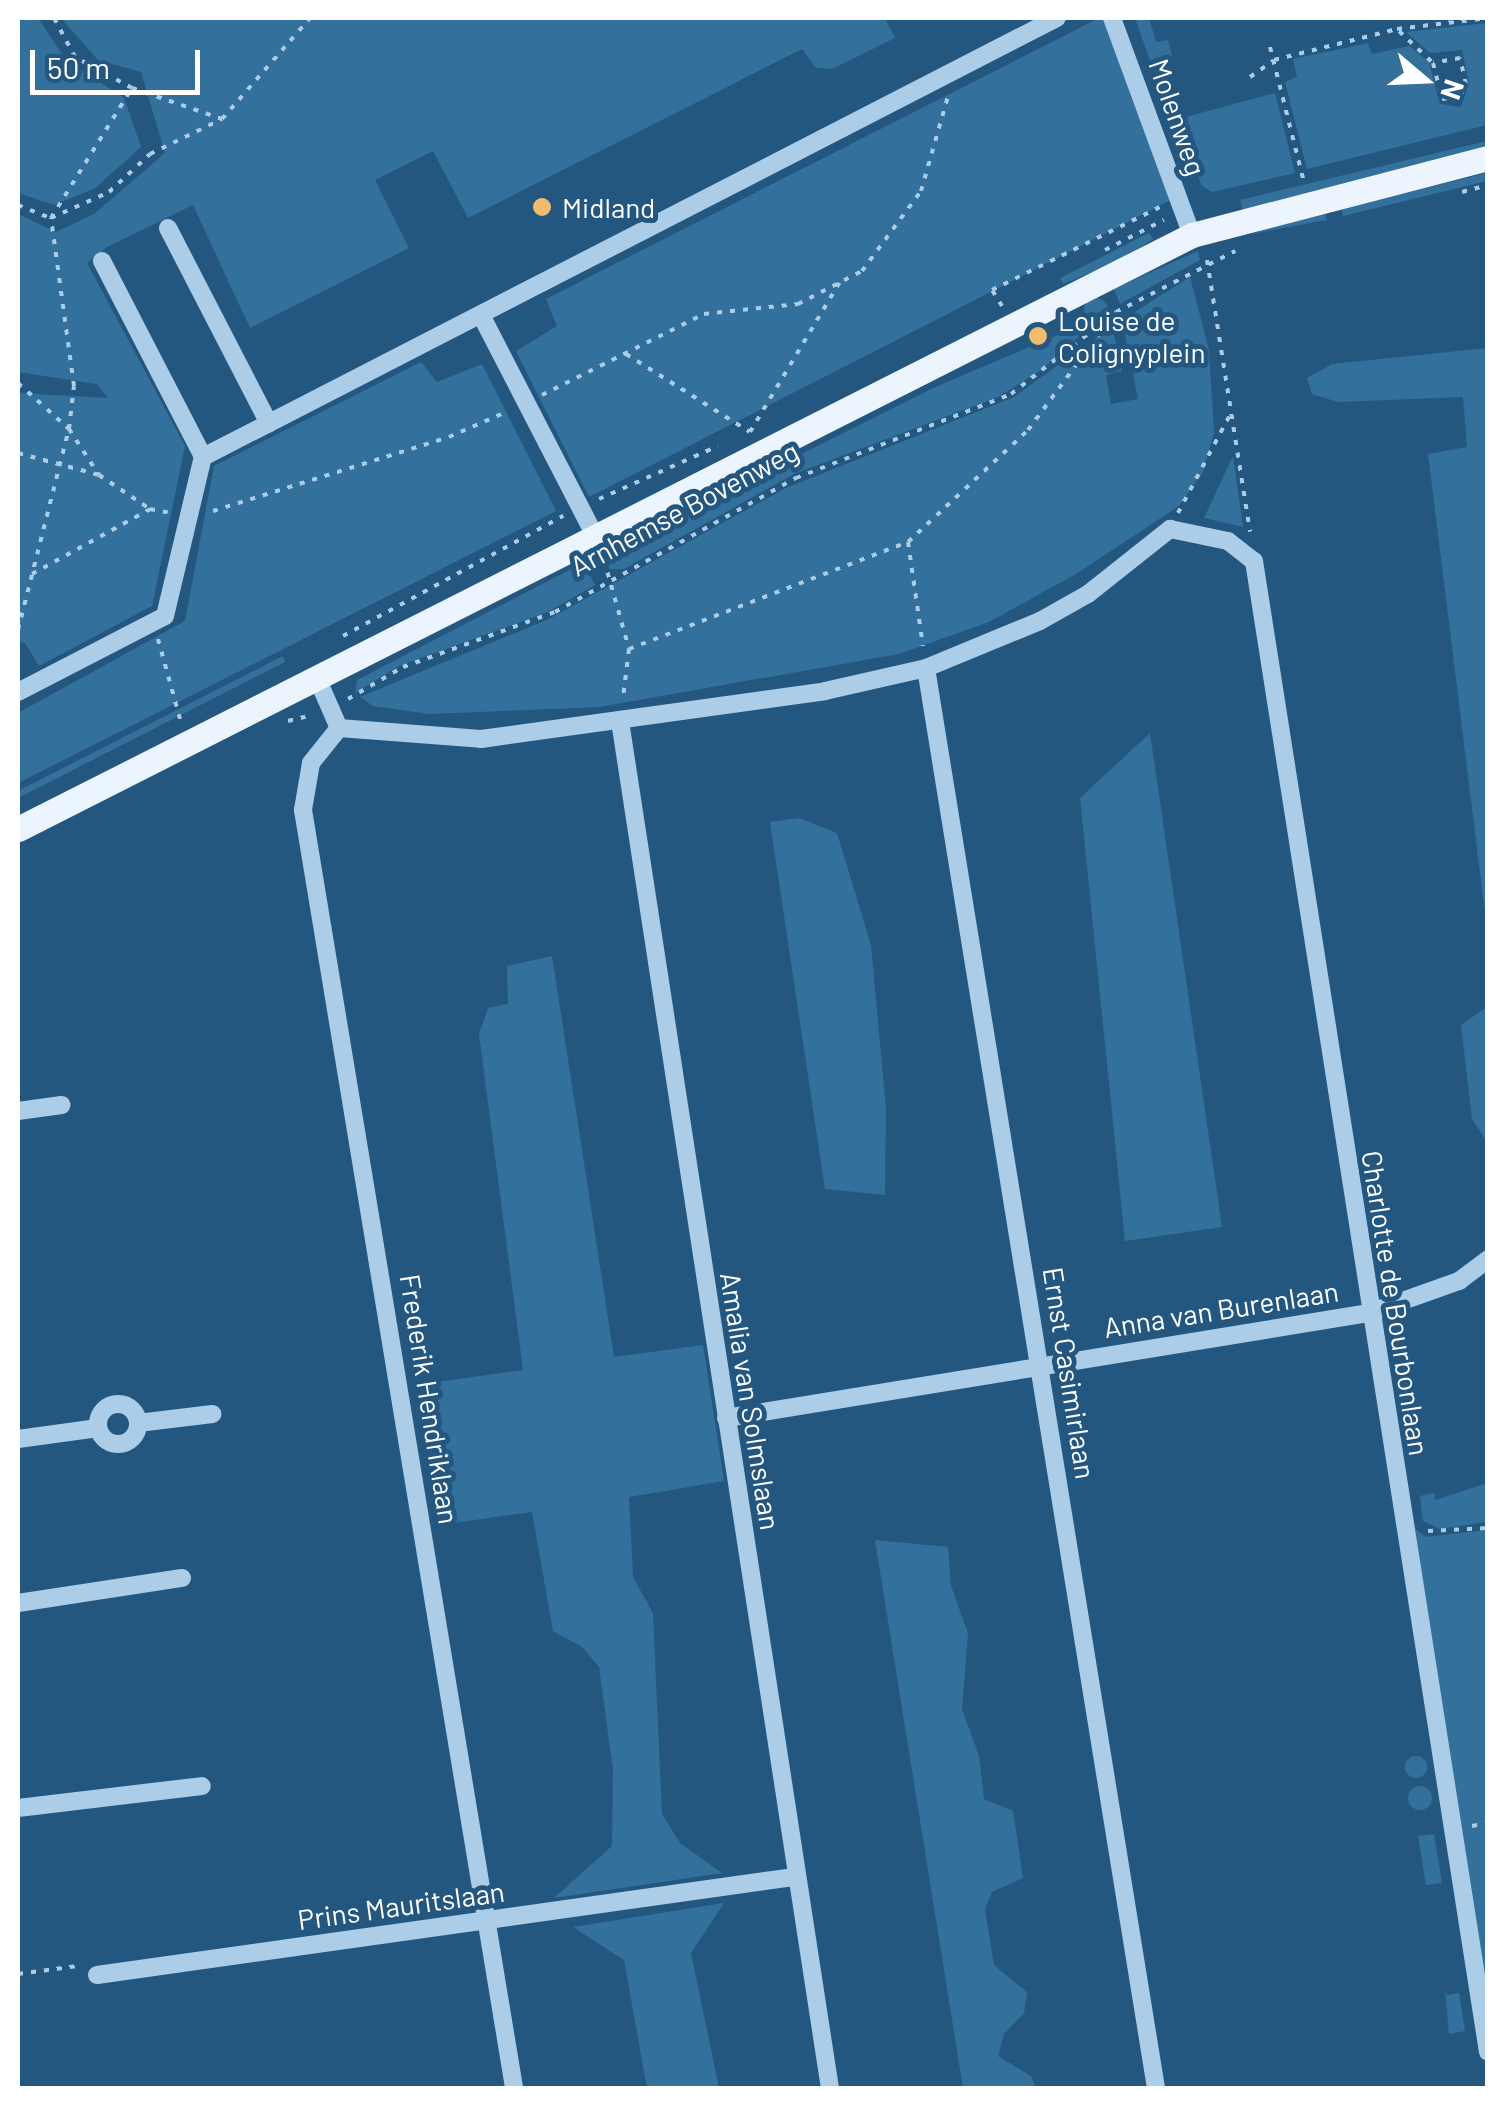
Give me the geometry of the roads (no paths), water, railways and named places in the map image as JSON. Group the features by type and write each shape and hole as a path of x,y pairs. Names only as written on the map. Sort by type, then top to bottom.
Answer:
{"main road":[{"name":"Arnhemse Bovenweg","path":"18,829 1192,235 1488,158"}],"street":[{"path":"203,457 481,315 1023,26 1057,18"},
{"name":"Molenweg","path":"1112,18 1192,235"},
{"path":"168,228 269,424"},
{"path":"18,692 165,616 203,457 102,261"},
{"name":"Arnhemse Bovenweg","path":"481,315 596,538"},
{"name":"Charlotte de Bourbonlaan","path":"926,668 1072,603 1170,529 1228,542 1254,562 1368,1313 1488,2052"},
{"path":"317,678 339,728 481,739 825,691 926,668"},
{"name":"Ernst Casimirlaan","path":"926,668 1156,2088"},
{"name":"Amalia van Solmslaan","path":"620,722 793,1877 830,2088"},
{"name":"Frederik Hendriklaan","path":"339,728 311,763 303,810 514,2088"},
{"path":"18,1111 62,1106"},
{"name":"Anna van Burenlaan","path":"726,1418 1368,1313 1458,1281 1488,1259"},
{"path":"98,1428 101,1415 116,1404 128,1407 138,1423"},
{"path":"98,1428 110,1442 124,1444 138,1423 212,1414"},
{"path":"18,1439 98,1428"},
{"path":"18,1602 182,1578"},
{"path":"18,1808 202,1786"},
{"name":"Prins Mauritslaan","path":"97,1974 793,1877"}],"place":[{"name":"Midland","path":"542,207"},
{"name":"Louise de Colignyplein","path":"1038,336"}]}
